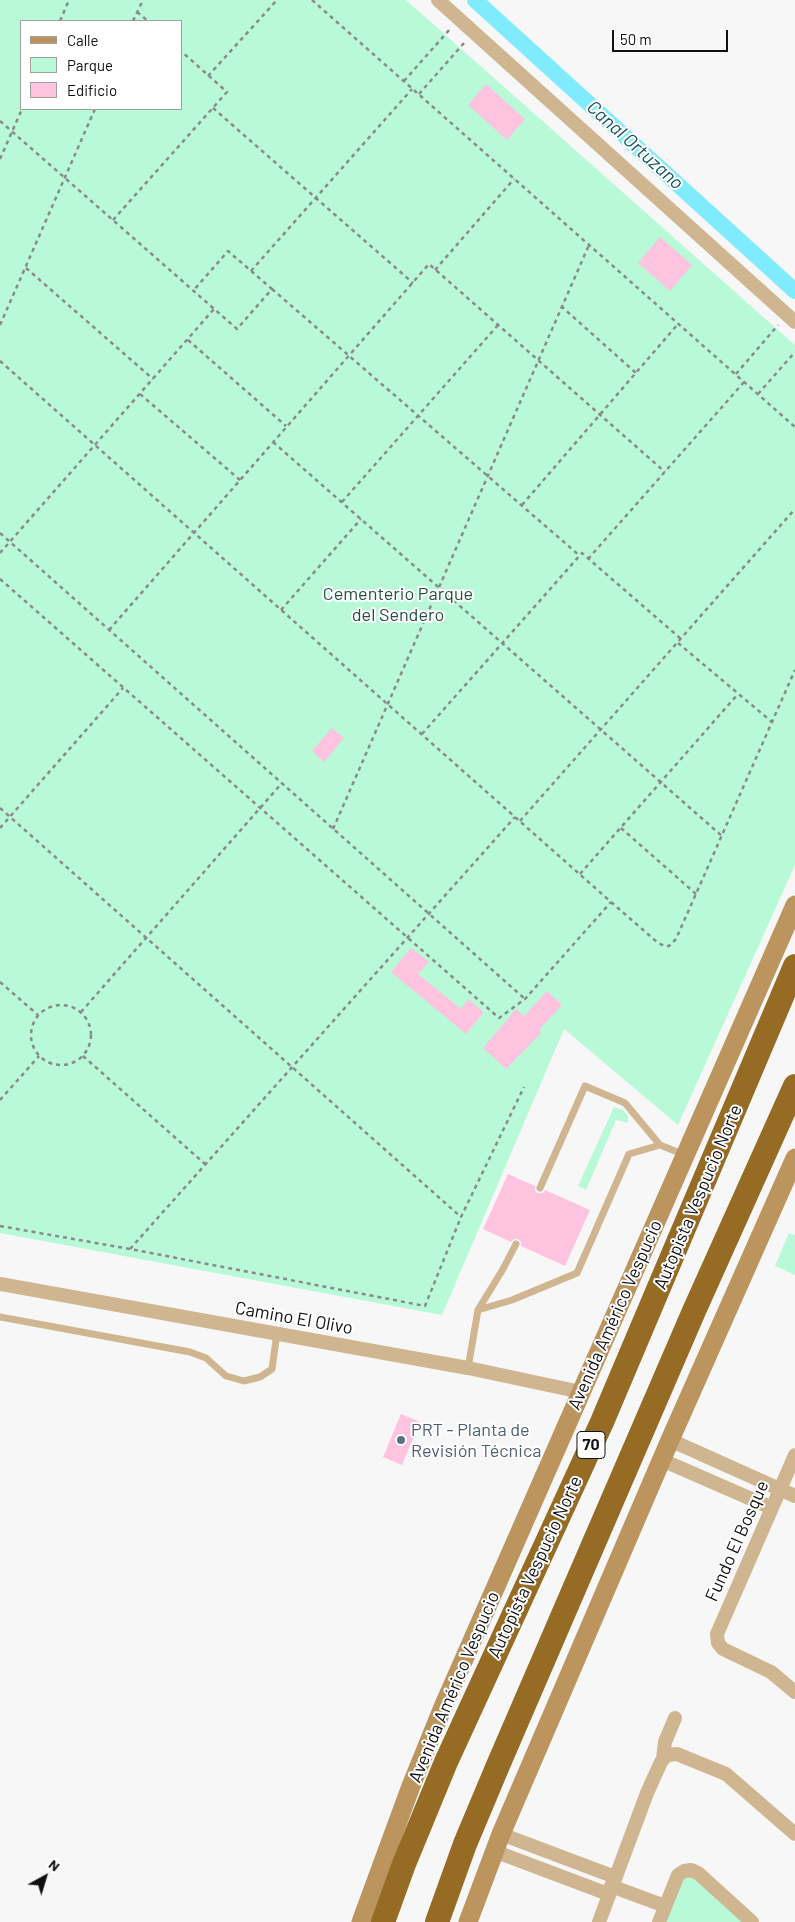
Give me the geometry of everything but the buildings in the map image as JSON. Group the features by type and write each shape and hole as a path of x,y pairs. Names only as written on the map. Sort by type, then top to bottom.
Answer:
{"highway":[{"name":"Autopista Vespucio Norte","path":"383,1922 407,1855 446,1762 602,1422 795,966"},
{"name":"70","path":"437,1922 465,1844 499,1764 694,1312 795,1086"}],"main road":[{"name":"Avenida Américo Vespucio","path":"361,1922 408,1795 444,1707 795,905"},
{"path":"468,1922 494,1851 670,1440 795,1158"}],"street":[{"path":"438,0 791,318"},
{"name":"Camino El Olivo","path":"0,1284 468,1368 582,1392"},
{"path":"670,1440 795,1496"},
{"name":"Fundo El Bosque","path":"795,1455 718,1629 718,1643 729,1652 771,1672 795,1692"},
{"path":"662,1460 772,1508"},
{"path":"720,1486 729,1466"},
{"path":"598,1922 647,1794 665,1757 664,1747 675,1718"},
{"path":"665,1757 677,1754 726,1774 795,1834"},
{"path":"502,1834 612,1885 665,1906"},
{"path":"494,1851 612,1885"},
{"path":"659,1922 678,1875 684,1871 691,1870 698,1873 752,1922"}],"lane":[{"path":"540,1188 585,1086 625,1103 660,1145 685,1155"},
{"path":"478,1310 512,1300 577,1273 629,1154 660,1145"},
{"path":"468,1368 478,1310 516,1244"},
{"path":"0,1316 190,1352 206,1358 226,1376 244,1381 260,1377 272,1369 277,1334"}],"path":[{"path":"60,20 69,0"},
{"path":"133,20 142,0"},
{"path":"208,76 276,0"},
{"path":"312,0 795,427"},
{"path":"137,12 147,20"},
{"path":"404,81 459,19"},
{"path":"418,94 473,32"},
{"path":"113,220 227,92 182,53"},
{"path":"251,271 412,89"},
{"path":"214,108 413,282"},
{"path":"0,158 22,110"},
{"path":"0,325 95,110"},
{"path":"0,121 237,329 272,289"},
{"path":"435,270 514,179"},
{"path":"333,829 589,245"},
{"path":"193,291 228,251 580,556"},
{"path":"109,630 429,264 664,472"},
{"path":"25,268 153,379"},
{"path":"561,306 636,372"},
{"path":"0,553 214,310"},
{"path":"736,374 791,318"},
{"path":"522,505 678,324"},
{"path":"342,502 498,325"},
{"path":"188,340 287,426"},
{"path":"758,394 795,352"},
{"path":"0,361 611,902 664,946 669,946 676,939 795,670"},
{"path":"588,559 744,382"},
{"path":"140,394 240,480"},
{"path":"273,442 722,836"},
{"path":"520,821 795,509"},
{"path":"281,610 361,519"},
{"path":"0,533 525,999"},
{"path":"422,734 582,553 681,639"},
{"path":"0,579 499,1018 525,999 611,902"},
{"path":"678,642 772,722"},
{"path":"0,828 123,688"},
{"path":"580,874 738,694"},
{"path":"81,1012 282,784"},
{"path":"0,808 461,1217"},
{"path":"130,1248 515,816"},
{"path":"621,828 696,894"},
{"path":"0,982 38,1015"},
{"path":"57,1006 66,1006 81,1012 88,1022 91,1031 90,1041 83,1056 74,1063 65,1065 47,1062 39,1056 31,1040 31,1030 38,1015 48,1008 57,1006"},
{"path":"0,1100 39,1056"},
{"path":"83,1056 205,1164"},
{"path":"0,1226 130,1248 425,1306 461,1217 524,1087"}],"green space":[{"name":"Cementerio Parque del Sendero","path":"0,0 406,0 795,345 795,865 678,1125 564,1029 442,1315 0,1233"},
{"path":"614,1107 623,1110 628,1116 628,1123 616,1120 586,1190 578,1186"},
{"path":"789,1233 795,1235 795,1275 775,1266"},
{"path":"694,1876 745,1922 663,1922 681,1877"}],"waterway":[{"name":"Canal Ortuzano","path":"475,0 795,291"}],"place":[{"name":"PRT - Planta de Revisión Técnica","path":"401,1440"}]}
